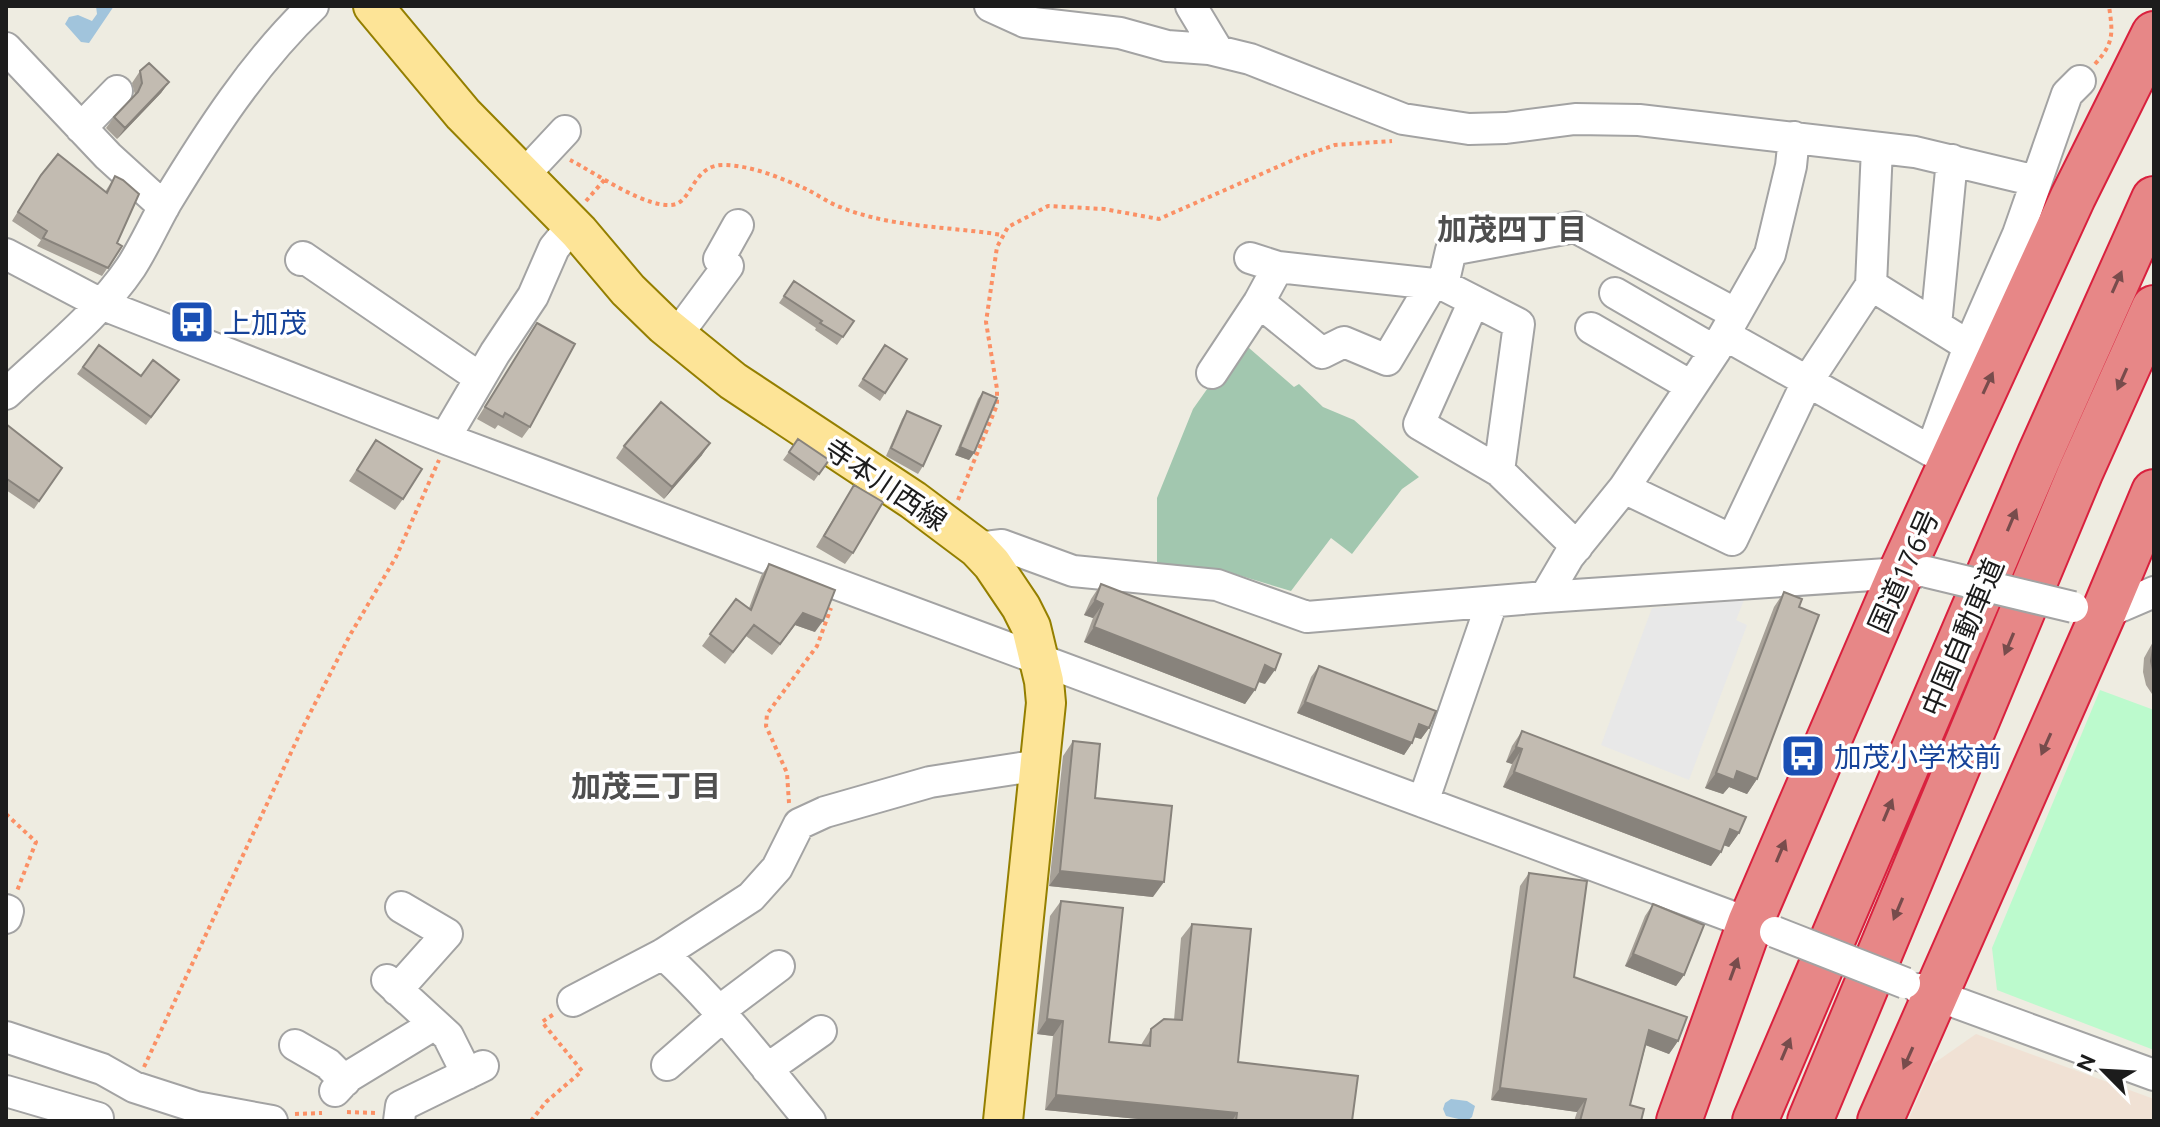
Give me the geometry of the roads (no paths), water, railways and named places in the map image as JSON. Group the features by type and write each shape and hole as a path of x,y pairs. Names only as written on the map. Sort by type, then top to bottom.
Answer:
{"highway":[{"path":"2054,189 2154,6"},
{"name":"国道176号","path":"1679,1121 1914,572 1942,456 2054,189 2154,34"},
{"name":"中国自動車道","path":"1755,1121 2040,454 2154,199"},
{"name":"中国自動車道","path":"1810,1121 2080,473 2154,308"},
{"path":"1880,1121 1920,989 2088,610 2154,492"}],"main road":[{"name":"寺本川西線","path":"373,6 463,114 545,153 572,226 628,290 733,381 946,523 977,548 992,564 1021,607 1031,627 1039,657 1046,703 1003,1121"}],"street":[{"path":"6,394 101,304 131,267 164,207 233,101 290,27 313,6"},
{"path":"990,6 1025,22 1120,33 1167,46 1218,51 1250,59 1403,119 1469,129 1506,128 1575,119 1639,120 1794,137 1952,160 2054,189"},
{"path":"1191,6 1218,51"},
{"path":"6,48 81,128 164,207"},
{"path":"1259,302 1322,353 1344,342 1387,360 1437,285 1451,250 1575,227 1725,333 1942,456 1969,346 2018,234 2054,189 2067,94 2080,81"},
{"path":"81,128 117,91"},
{"path":"1545,597 1577,547 1624,488 1691,386 1770,254 1791,166 1794,137"},
{"path":"1624,488 1732,540 1807,382 1871,285 1877,148"},
{"path":"1936,325 1952,160"},
{"path":"677,335 728,266 719,259 738,225"},
{"path":"449,440 448,433 480,378 533,296 554,248 572,226"},
{"path":"6,254 101,304 449,440 1039,657 2154,1075"},
{"path":"303,257 362,291 480,378"},
{"path":"1212,373 1259,302 1264,263 1437,285 1519,324 1499,471"},
{"path":"1871,285 1969,346"},
{"path":"1615,293 1725,333"},
{"path":"1474,301 1419,424 1499,471 1577,547"},
{"path":"1591,328 1691,386"},
{"path":"977,548 1002,545 1073,571 1217,585 1307,617 1914,572 2088,610 2154,592"},
{"path":"1423,802 1492,602"},
{"path":"573,1001 663,954 751,897 777,868 798,828 825,812 930,782 1040,765"},
{"path":"399,1118 401,1106 475,1070 448,1036 392,985 447,934 401,907"},
{"path":"663,954 691,979 810,1121"},
{"path":"667,1065 721,1014 779,966"},
{"path":"295,1045 328,1064 335,1099 435,1024"},
{"path":"767,1069 821,1031"},
{"path":"6,1037 92,1055 125,1082 192,1114 280,1118"},
{"path":"6,1091 97,1119 125,1082"}],"water":[{"path":"96,6 114,6 89,43 81,42 65,24 69,17 78,15 92,21 97,14"},
{"path":"1451,1099 1467,1101 1475,1106 1472,1117 1467,1121 1446,1116 1443,1109"}],"place":[{"name":"上加茂","path":"192,322"},
{"name":"加茂小学校前","path":"1803,756"}],"district":[{"name":"加茂四丁目","path":"1512,229"},
{"name":"加茂三丁目","path":"646,786"}]}
